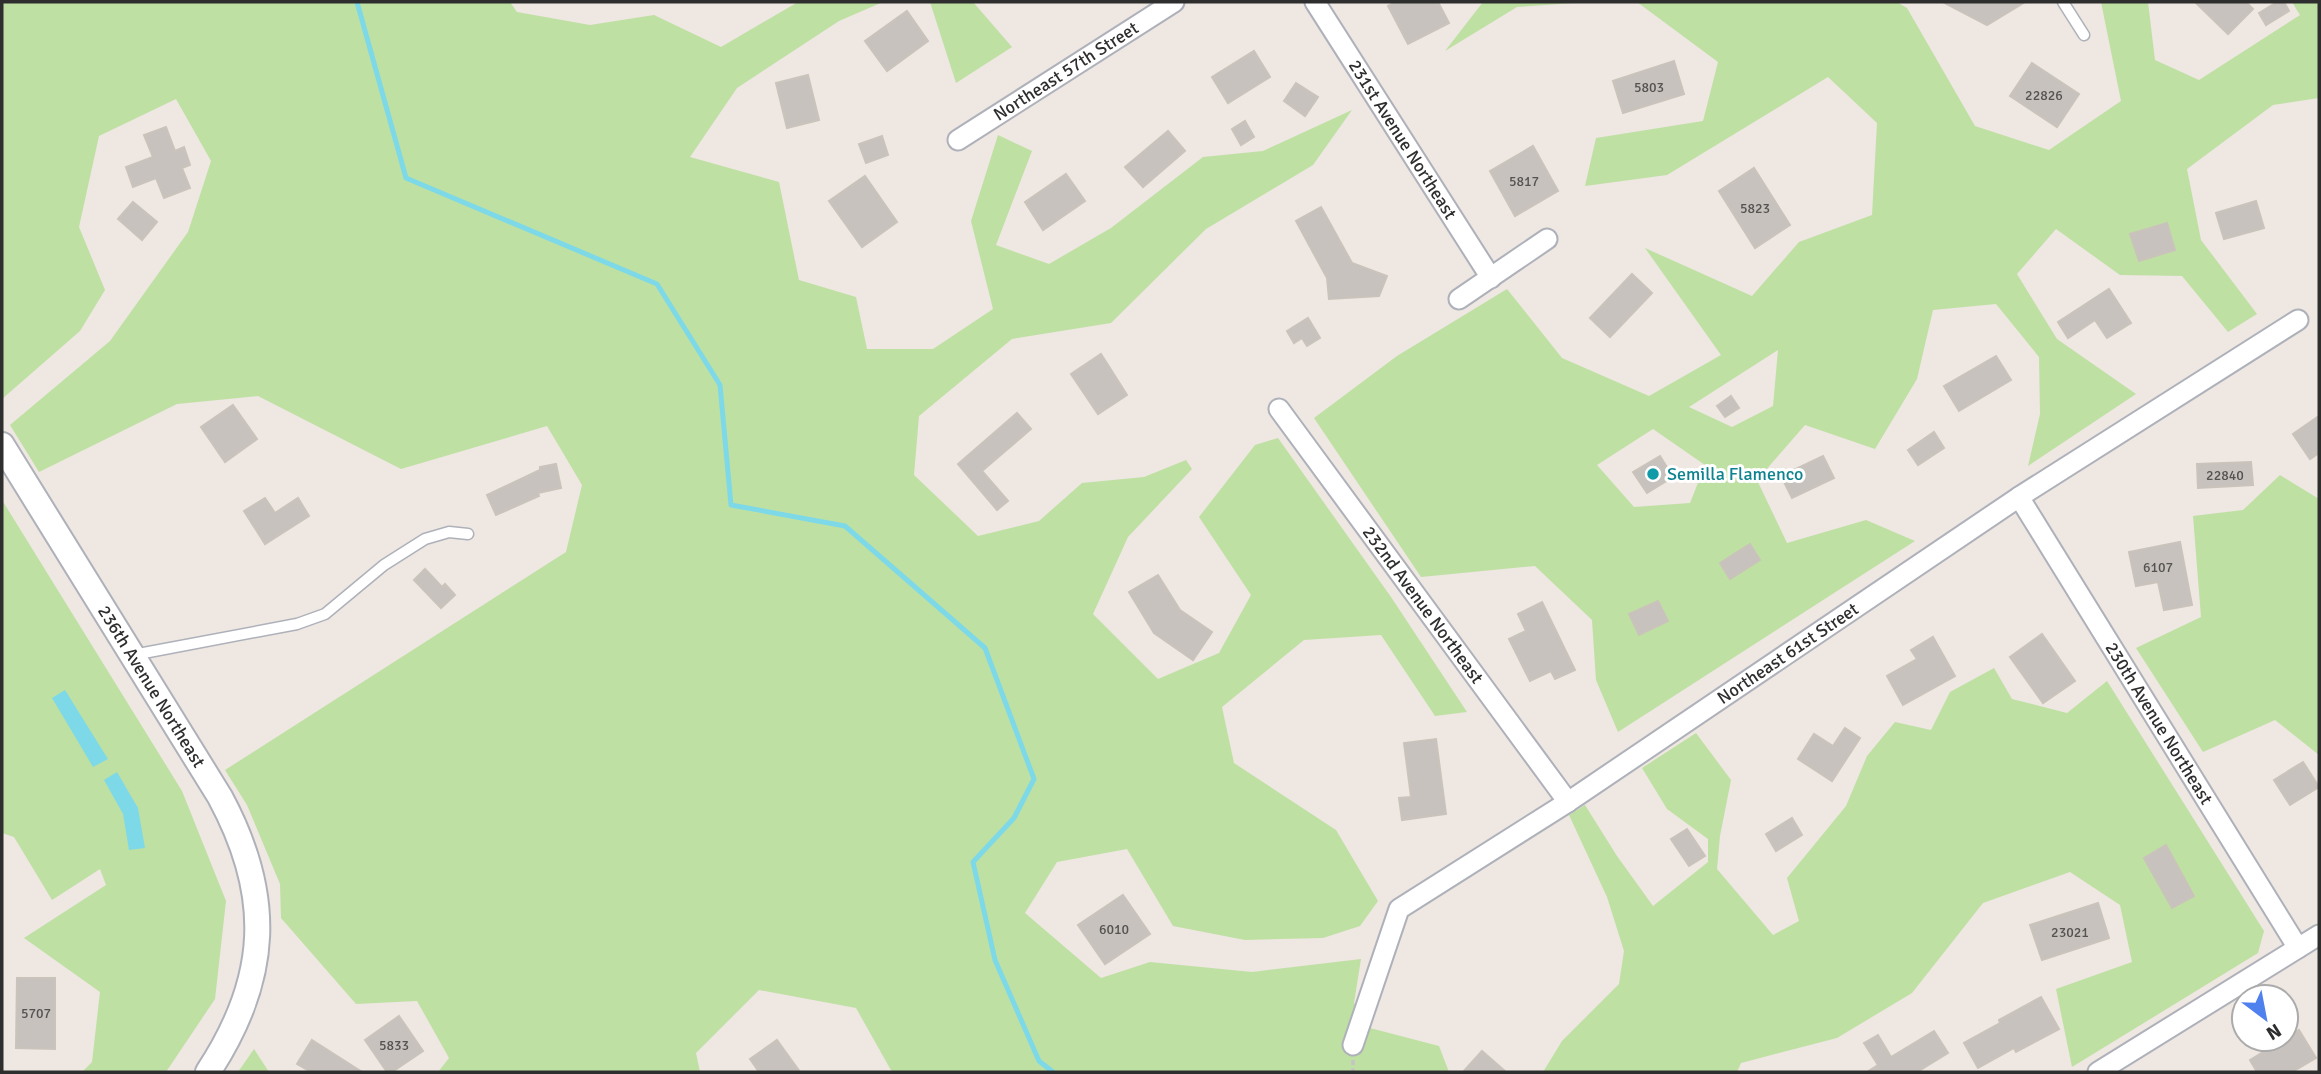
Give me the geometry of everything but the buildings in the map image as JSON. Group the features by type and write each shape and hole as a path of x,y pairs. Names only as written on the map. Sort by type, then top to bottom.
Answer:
{"street":[{"name":"Northeast 57th Street","path":"958,140 1174,2"},
{"name":"231st Avenue Northeast","path":"1315,2 1490,278"},
{"path":"1459,299 1547,239"},
{"name":"Northeast 61st Street","path":"1353,1045 1399,909 1568,803 2019,497 2298,320"},
{"name":"232nd Avenue Northeast","path":"1279,409 1568,803"},
{"name":"236th Avenue Northeast","path":"2,445 235,825 246,851 256,893 258,944 252,982 243,1009 208,1072"},
{"name":"230th Avenue Northeast","path":"2019,497 2298,948"},
{"path":"2098,1072 2319,935"}],"lane":[{"path":"2063,2 2084,35"},
{"path":"132,655 297,624 325,614 384,565 425,539 449,532 468,534"}],"green space":[{"path":"2,2 510,2 517,12 590,25 654,15 721,47 798,2 883,2 839,21 737,88 690,157 779,182 799,280 856,297 867,349 933,349 993,309 971,221 998,135 1032,151 996,245 1049,264 1111,228 1203,157 1263,151 1352,110 1313,165 1206,229 1111,323 1012,339 919,416 914,475 978,536 1039,521 1082,483 1144,477 1186,460 1192,469 1128,537 1093,614 1158,679 1219,653 1251,595 1199,517 1255,445 1278,438 1391,597 1467,712 1435,716 1381,635 1304,640 1222,707 1234,763 1336,830 1378,901 1360,926 1323,938 1245,940 1173,926 1127,849 1057,862 1025,913 1101,978 1150,962 1252,972 1361,959 1354,1003 1370,1028 1439,1046 1449,1072 892,1072 856,1008 759,990 696,1053 700,1072 438,1072 449,1058 417,1001 356,1004 281,918 280,884 247,805 225,770 566,552 582,485 547,426 401,469 258,396 177,404 39,472 10,425 110,341 188,232 211,161 176,99 99,136 79,227 105,290 80,331 2,399"},
{"path":"930,2 973,2 1012,47 956,83"},
{"path":"1483,2 1589,2 1517,7 1445,51"},
{"path":"1637,2 1897,2 1907,8 1975,126 2049,150 2121,101 2101,2 2148,2 2155,60 2199,80 2300,15 2292,2 2319,2 2319,98 2273,105 2187,169 2201,240 2257,314 2228,332 2182,276 2120,275 2056,229 2017,274 2057,339 2136,394 2028,466 2040,414 2039,357 1996,304 1933,310 1917,379 1875,449 1805,425 1757,480 1787,543 1866,520 1915,541 1618,732 1596,680 1592,620 1535,566 1421,577 1314,418 1397,356 1507,289 1562,358 1649,396 1721,355 1645,248 1752,296 1799,242 1872,215 1877,123 1828,77 1667,175 1585,186 1596,138 1703,121 1718,62","holes":["1778,350 1773,406 1732,427 1689,407","1653,429 1705,465 1690,503 1634,507 1597,465"]},
{"path":"2280,475 2319,499 2319,755 2275,720 2203,752 2136,648 2201,617 2193,516 2243,510"},
{"path":"2,500 182,791 226,901 215,999 166,1072 82,1072 92,1062 100,992 24,938 106,885 100,869 52,900 14,837 2,833"},
{"path":"1994,668 2012,699 2067,713 2107,681 2264,931 2258,953 2072,1067 2056,989 2132,962 2120,905 2070,872 1983,903 1912,993 1837,1038 1741,1063 1737,1072 1543,1072 1562,1041 1619,984 1624,951 1607,897 1569,815 1585,805 1653,906 1708,862 1708,839 1667,809 1642,768 1696,733 1731,780 1720,836 1717,869 1773,935 1799,921 1787,878 1846,806 1867,756 1895,722 1931,730 1950,692"},
{"path":"254,1049 269,1072 238,1072"}],"water":[{"path":"65,690 108,759 93,767 52,698"},
{"path":"117,772 138,808 145,848 129,850 123,814 104,780"}],"waterway":[{"path":"357,2 406,178 657,284 720,385 731,505 845,526 985,648 1034,779 1014,818 973,862 995,960 1039,1061 1053,1072"}],"place":[{"name":"Semilla Flamenco","path":"1653,474"}]}
